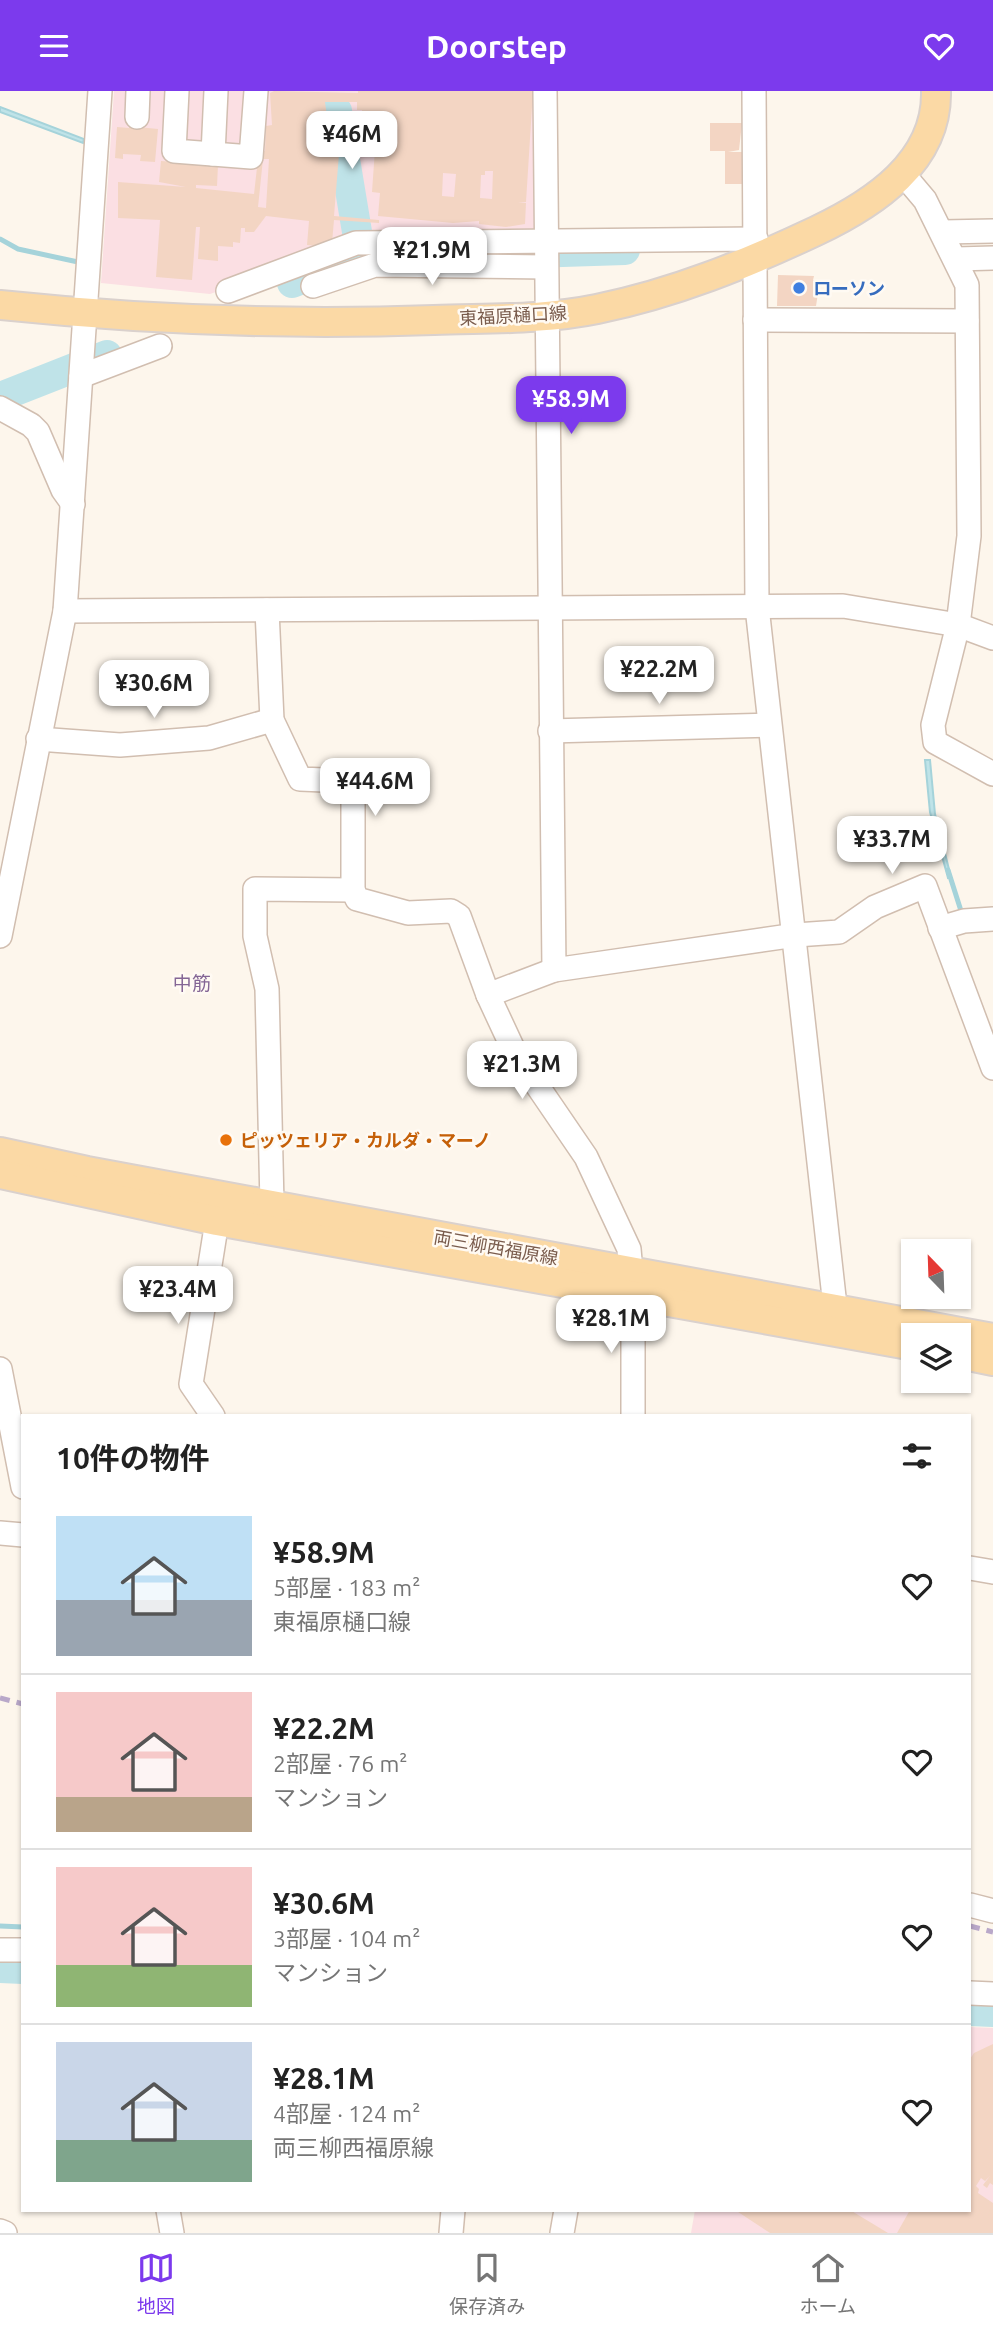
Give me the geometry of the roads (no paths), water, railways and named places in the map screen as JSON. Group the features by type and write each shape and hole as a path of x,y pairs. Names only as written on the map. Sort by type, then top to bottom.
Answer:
{"main road":[{"name":"東福原樋口線","path":"0,305 86,313 315,324 547,316 644,297 755,249 861,210 903,174 927,140 936,91"},
{"name":"両三柳西福原線","path":"0,1152 272,1204 901,1343"},
{"name":"両三柳西福原線","path":"0,1174 217,1221 632,1283 835,1306 993,1338"},
{"path":"971,1357 993,1361"}],"street":[{"path":"0,936 3,898 65,611 100,91"},
{"path":"136,117 138,91"},
{"path":"177,91 174,151 251,157 256,91"},
{"path":"213,154 216,91"},
{"path":"545,91 554,970"},
{"path":"754,91 757,607 796,935 835,1306"},
{"path":"903,174 925,200 967,285 969,536 958,625 933,726 935,741 993,774"},
{"path":"943,232 993,232"},
{"path":"228,291 356,243 545,253"},
{"path":"313,286 375,265 545,253 755,249"},
{"path":"956,259 993,258"},
{"path":"755,320 967,321"},
{"path":"82,367 160,346"},
{"path":"1,408 38,432 63,490 73,504"},
{"path":"65,611 552,610 843,606 958,625 993,638"},
{"path":"267,610 272,720 300,779 348,781 353,786 353,890 357,899 408,913 451,911 459,916 488,995 515,1053 586,1157 629,1249 632,1283 633,1414"},
{"path":"38,739 120,745 196,739 272,720"},
{"path":"550,731 769,725"},
{"path":"488,995 554,970 796,935 839,932 875,907 925,886 993,1068"},
{"path":"272,1204 267,989 255,936 255,890 353,890"},
{"path":"940,928 964,921 993,919"},
{"path":"212,1414 191,1384 217,1221"},
{"path":"0,1369 21,1477"},
{"path":"0,1533 21,1535"},
{"path":"971,1568 993,1572"},
{"path":"971,1905 993,1911"},
{"path":"0,1950 21,1951"},
{"path":"971,1993 993,1994"},
{"path":"168,2212 172,2233"},
{"path":"451,2233 453,2212"},
{"path":"562,2233 566,2212"},
{"path":"0,2231 5,2233"}],"water":[{"path":"0,107 84,139 83,143 0,112"},
{"path":"925,760 930,760 935,814 951,877 948,878 930,812"}],"waterway":[{"path":"337,111 361,256"},
{"path":"0,239 18,249 78,262"},
{"path":"465,255 625,250"},
{"path":"292,283 361,256 408,255"},
{"path":"0,397 107,355"},
{"path":"948,870 962,914"},
{"path":"0,1926 21,1927"},
{"path":"0,1968 21,1969"},
{"path":"971,2011 993,2012"}],"railway":[{"path":"0,1698 21,1703"},
{"path":"971,1926 993,1932"}],"place":[{"name":"ローソン","path":"799,288"},
{"name":"ピッツェリア・カルダ・マーノ","path":"226,1140"}],"district":[{"name":"中筋","path":"192,983"}]}
